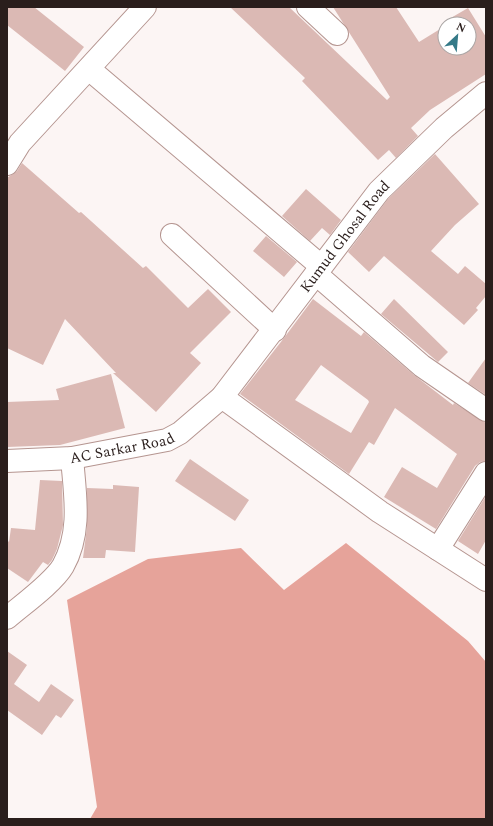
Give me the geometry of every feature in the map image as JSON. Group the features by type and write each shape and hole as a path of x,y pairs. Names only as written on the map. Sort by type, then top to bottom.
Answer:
{"street":[{"path":"7,164 14,139 88,69 145,7"},
{"path":"308,7 337,34"},
{"path":"88,69 319,270 422,366 486,410"},
{"name":"Kumud Ghosal Road","path":"222,397 379,191 444,128 486,93"},
{"path":"172,235 274,330"},
{"path":"222,397 380,512 486,580"},
{"name":"AC Sarkar Road","path":"7,461 72,458 167,440 180,433 222,397"},
{"path":"7,618 46,584 62,567 72,544 77,519 72,458"},
{"path":"438,549 486,473"}],"shaded area":[{"path":"346,543 468,641 486,662 486,819 90,819 97,807 67,600 148,559 241,548 284,590"}],"building":[{"path":"7,7 34,7 84,47 65,71 7,25"},
{"path":"230,7 289,7 387,100 390,97 333,7 396,7 419,42 437,31 437,56 477,56 477,22 486,37 486,74 430,110 411,128 418,136 396,158 389,150 378,160 302,81 305,78"},
{"path":"468,8 473,16 454,16"},
{"path":"435,154 479,204 455,225 431,251 458,274 465,266 486,284 486,296 476,308 478,310 464,325 384,256 369,272 348,252 388,199"},
{"path":"22,163 79,213 81,212 143,268 146,266 188,308 208,289 231,312 190,353 201,363 156,412 113,373 116,373 65,319 43,365 7,348 7,178 17,171"},
{"path":"306,189 341,220 330,235 322,228 310,241 282,216"},
{"path":"266,236 297,262 284,277 253,251"},
{"path":"313,299 361,336 364,332 414,375 453,405 454,403 486,423 486,461 480,462 475,466 436,529 384,497 402,467 437,488 457,454 395,408 374,445 369,442 349,474 240,394","holes":["321,365 369,402 351,433 295,400"]},
{"path":"394,299 448,352 438,362 381,314"},
{"path":"486,358 486,395 468,383"},
{"path":"111,374 125,428 60,445 7,447 7,402 59,400 56,389"},
{"path":"190,459 249,500 235,521 175,481"},
{"path":"40,480 62,481 63,525 57,549 52,560 48,565 43,562 28,582 7,568 7,540 9,542 11,528 35,530"},
{"path":"113,485 139,487 135,552 106,550 105,558 83,558 87,527 87,488 113,489"},
{"path":"486,496 486,540 478,554 458,541"},
{"path":"7,651 27,665 14,684 39,702 51,684 74,700 61,718 56,715 42,735 7,710"}]}
